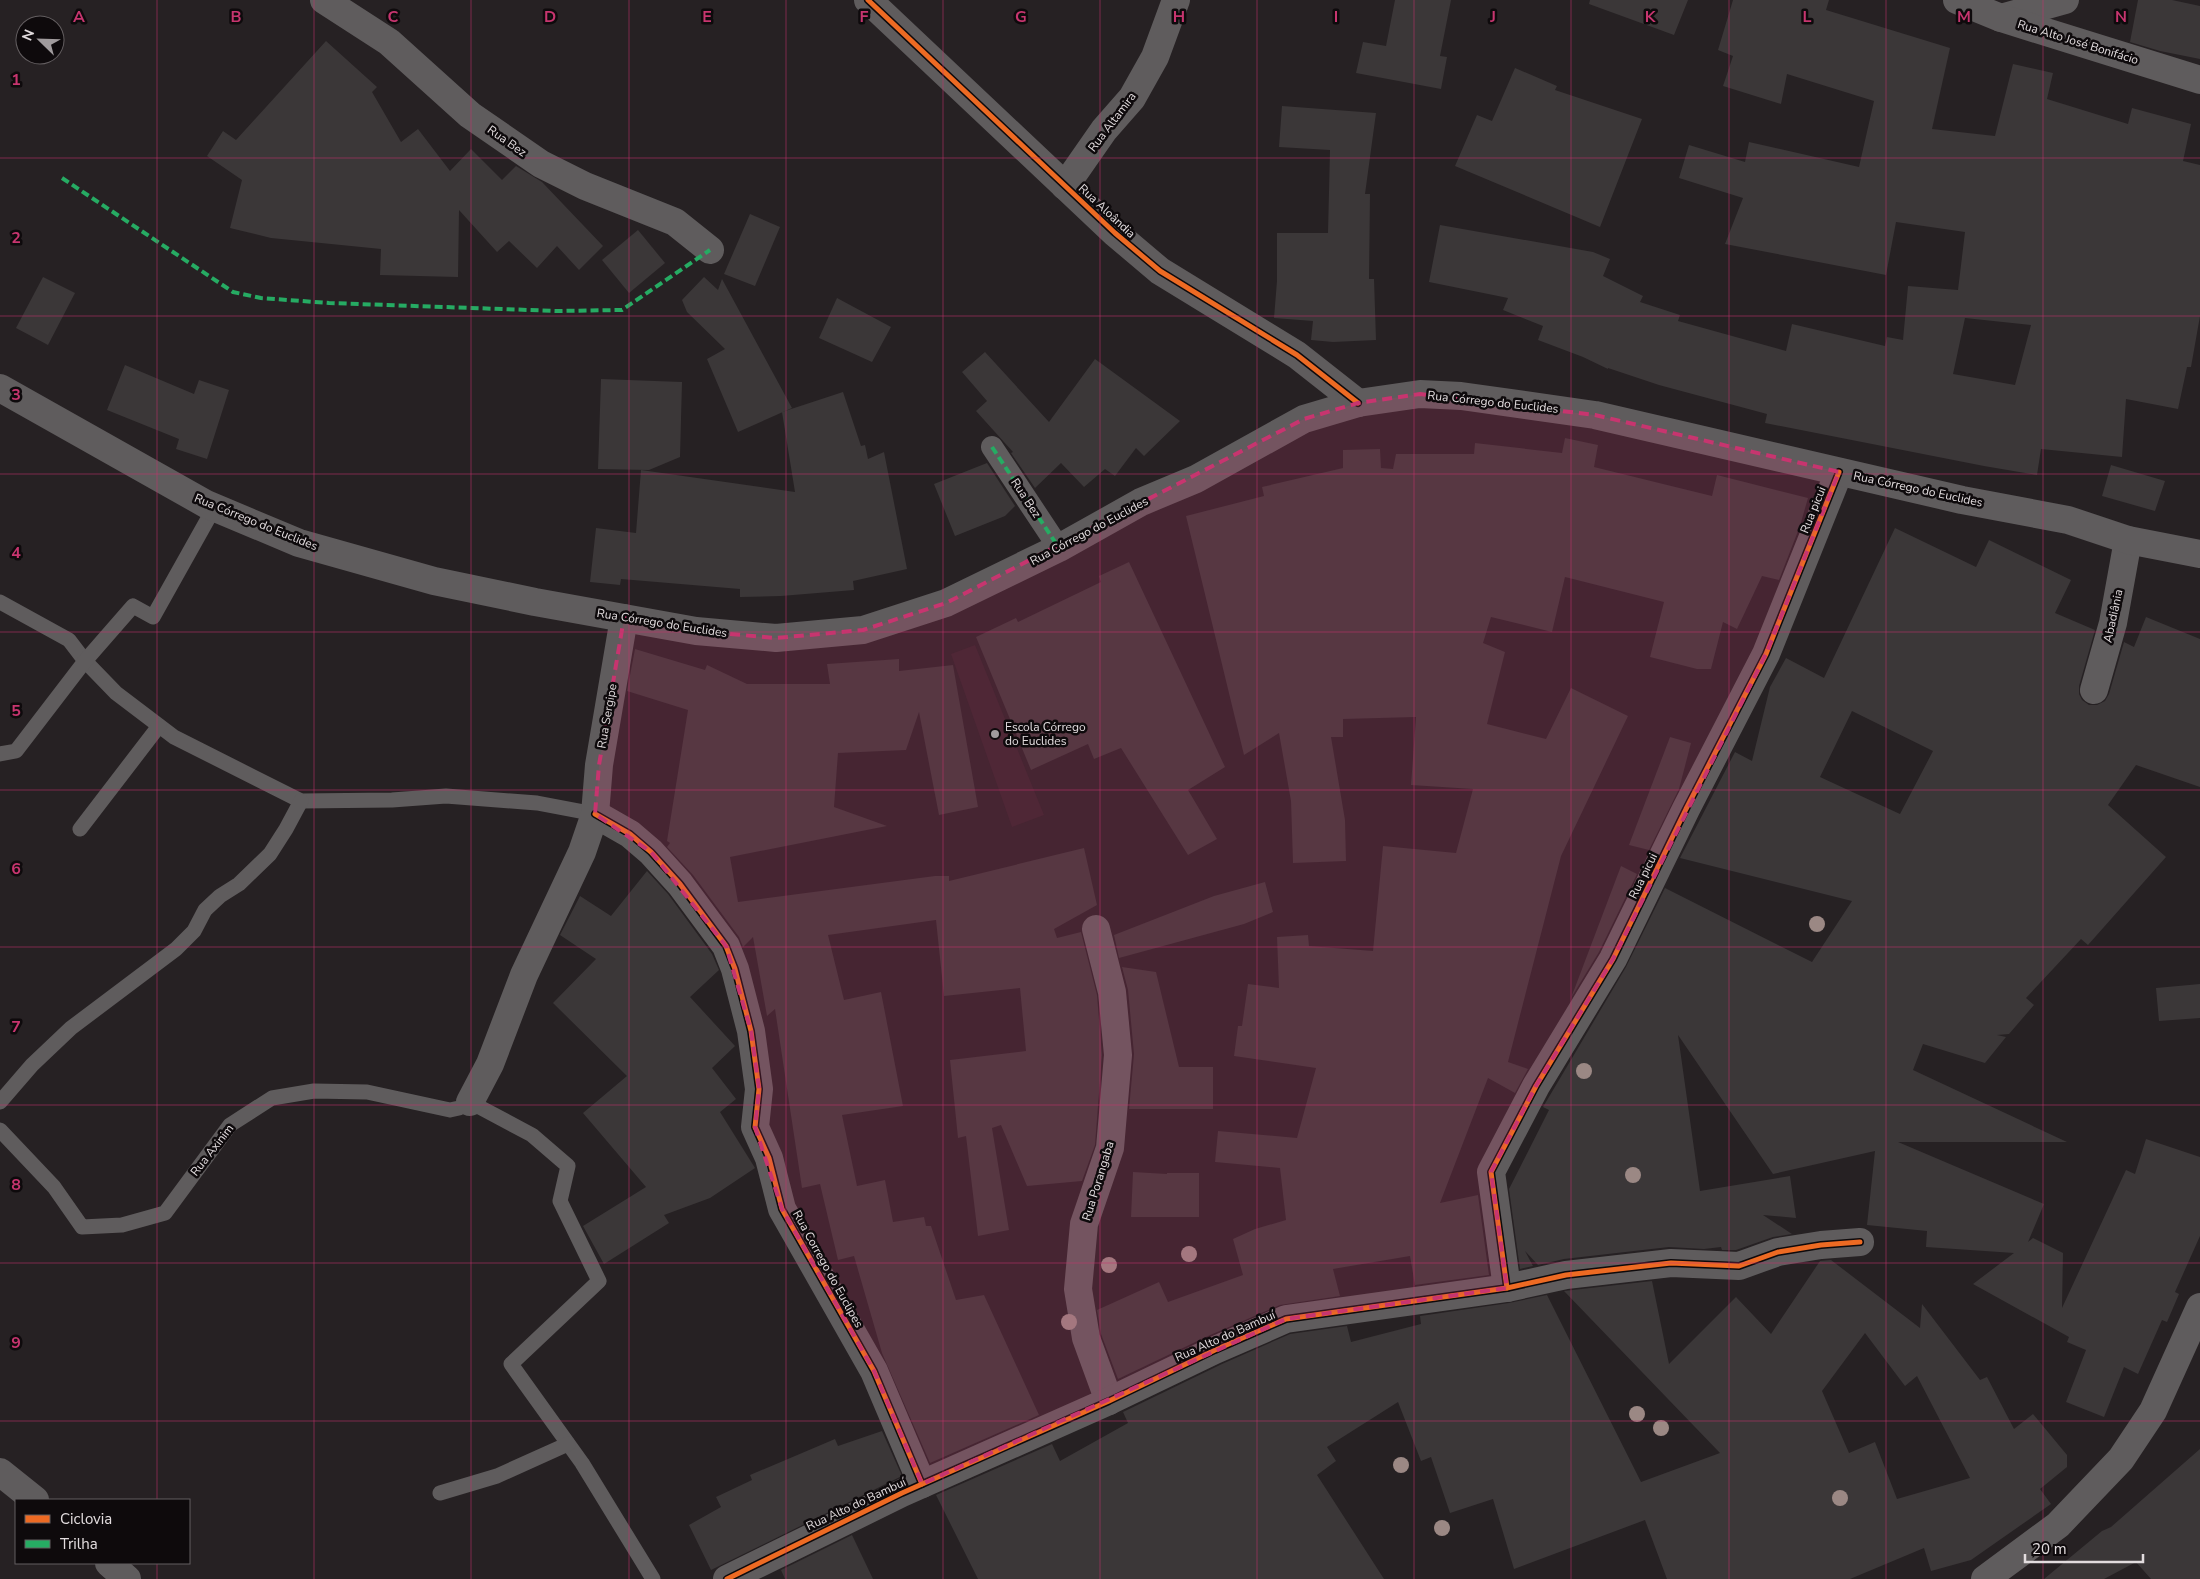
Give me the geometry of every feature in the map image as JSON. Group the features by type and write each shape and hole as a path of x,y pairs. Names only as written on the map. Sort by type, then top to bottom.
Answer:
{"street":[{"name":"Rua Bez","path":"324,0 389,42 470,115 541,164 585,186 675,222 710,250"},
{"name":"Rua Aloândia","path":"868,0 1065,186 1160,271 1297,355 1358,403"},
{"name":"Rua Altamira","path":"1065,186 1104,130 1132,98 1155,57 1176,0"},
{"name":"Rua Alto José Bonifácio","path":"1957,0 2001,18 2200,80"},
{"path":"2001,18 2065,0"},
{"name":"Rua Córrego do Euclides","path":"0,388 214,508 299,543 434,581 696,631 776,638 863,630 946,603 1059,548 1141,502 1196,479 1304,419 1358,403 1420,394 1461,396 1595,415 1962,500 2068,520 2128,540 2200,554"},
{"name":"Rua Bez","path":"992,447 1059,548"},
{"name":"Rua picui","path":"1506,1288 1491,1172 1536,1086 1613,960 1686,809 1766,654 1839,472"},
{"name":"Abadiânia","path":"2094,690 2113,623 2128,540"},
{"name":"Rua Sergipe","path":"470,1102 490,1064 524,975 582,852 595,814 599,765 624,618"},
{"name":"Rua Corrego do Euclipes","path":"595,814 630,834 651,852 680,884 726,946 735,969 751,1031 759,1089 756,1126 769,1158 782,1209 874,1371 922,1484"},
{"name":"Rua Porangaba","path":"1096,929 1112,992 1118,1055 1110,1148 1084,1224 1078,1289 1086,1338 1109,1401"},
{"name":"Rua Alto do Bambuí","path":"728,1579 818,1533 922,1484 1109,1401 1215,1350 1286,1319 1506,1288 1566,1275 1671,1263 1739,1266 1778,1252 1821,1245 1860,1242"},
{"path":"1985,1579 2058,1525 2120,1459 2153,1411 2200,1307"},
{"path":"0,1472 34,1499"},
{"path":"110,1564 127,1579"}],"lane":[{"path":"0,754 16,751 85,661 133,606 153,617 214,508"},
{"path":"0,602 69,640 85,661 116,693 174,737 301,800 392,800 446,796 537,803 595,814"},
{"path":"80,829 159,726"},
{"path":"0,1102 32,1065 71,1028 176,949 194,931 205,910 220,896 239,884 270,854 286,830 301,800"},
{"name":"Rua Axinim","path":"0,1130 54,1187 82,1227 122,1225 166,1213 230,1125 272,1098 314,1091 367,1092 450,1110 460,1108 470,1102"},
{"path":"470,1102 532,1135 568,1166 560,1202 599,1281 511,1364 568,1444 653,1579"},
{"path":"440,1493 497,1476 568,1444"}],"highlighted area":[{"path":"1420,394 1595,415 1839,472 1766,654 1613,959 1536,1086 1491,1172 1507,1288 1286,1319 922,1484 874,1371 782,1209 755,1127 759,1089 751,1031 726,946 651,852 595,814 599,765 624,618 696,631 776,638 863,630 946,603 1304,419 1358,403"}],"shaded area":[{"name":"Escola Córrego do Euclides","path":"975,645 1044,815 1012,827 951,654"}],"building":[{"path":"1395,0 1451,0 1440,56 1447,57 1441,89 1356,73 1363,42 1386,46"},
{"path":"1590,0 1688,0 1674,35 1589,4"},
{"path":"1733,0 1829,0 1826,10 1950,48 1932,129 1995,136 2013,64 2053,73 2047,99 2128,124 2132,108 2191,124 2183,161 2200,165 2200,316 2191,367 2187,367 2178,409 2126,399 2122,457 2041,449 2037,475 1765,423 1767,414 1659,385 1608,369 1583,357 1538,340 1543,326 1503,310 1508,298 1429,282 1440,225 1593,252 1610,259 1603,276 1643,296 1640,302 1680,315 1678,321 1786,351 1792,324 1885,346 1887,337 1903,340 1908,286 1958,290 1965,232 1896,222 1886,275 1725,244 1743,198 1679,178 1689,145 1745,162 1749,142 1859,167 1874,101 1787,74 1781,104 1723,86 1733,56 1718,50","holes":["1965,318 2031,325 2015,385 1953,374"]},
{"path":"2138,0 2172,0 2200,6 2200,59 2160,51 2130,42"},
{"path":"326,41 377,87 372,92 401,142 418,129 450,171 471,149 502,180 516,166 542,182 603,246 579,270 557,246 537,268 509,241 497,252 459,210 458,277 380,275 381,249 271,238 230,228 242,180 207,156 223,131 236,140"},
{"path":"1515,68 1557,86 1555,90 1642,119 1600,227 1455,166 1477,115 1492,121"},
{"path":"1282,106 1376,113 1365,194 1370,194 1369,279 1374,279 1376,340 1333,342 1311,340 1313,321 1274,318 1277,281 1277,233 1328,233 1330,150 1279,147"},
{"path":"750,214 780,227 755,286 724,274"},
{"path":"638,230 665,263 629,293 602,260"},
{"path":"43,277 75,293 48,345 16,328"},
{"path":"704,277 718,290 722,279 792,408 738,432 707,359 725,349 687,312 682,300"},
{"path":"837,298 891,327 872,362 819,338"},
{"path":"985,352 1049,422 1095,359 1180,421 1144,456 1136,448 1115,476 1105,469 1084,487 1061,463 1035,488 1011,453 1013,452 976,411 987,401 962,372"},
{"path":"125,365 194,394 199,380 229,390 207,459 176,449 179,439 107,410"},
{"path":"601,379 682,382 680,457 649,470 598,469"},
{"path":"843,392 861,446 865,445 868,459 884,452 907,569 853,581 854,590 781,596 740,597 740,589 621,579 620,585 590,582 596,528 636,533 641,470 795,492 782,412"},
{"path":"1565,438 1598,445 1594,467 1712,496 1717,475 1808,498 1800,526 1779,580 1762,576 1737,629 1723,622 1711,669 1697,669 1650,657 1664,602 1565,577 1552,632 1491,617 1483,643 1505,652 1487,724 1546,739 1571,688 1628,716 1561,856 1508,1062 1528,1069 1515,1093 1488,1078 1440,1203 1478,1195 1489,1275 1415,1285 1410,1256 1333,1269 1340,1296 1280,1305 1208,1336 1118,1379 1101,1334 1097,1310 1159,1282 1168,1302 1243,1275 1233,1239 1255,1229 1286,1220 1280,1168 1215,1162 1218,1131 1297,1138 1316,1068 1234,1056 1238,1026 1242,1026 1248,984 1279,988 1277,937 1308,935 1309,946 1373,951 1383,846 1456,853 1473,789 1411,785 1416,717 1343,719 1343,737 1331,737 1345,820 1346,861 1293,863 1291,801 1279,733 1244,755 1186,516 1264,496 1262,487 1343,468 1343,450 1380,449 1381,468 1393,469 1396,454 1474,454 1475,443 1562,453"},
{"path":"987,463 1015,506 1005,516 955,536 934,484"},
{"path":"2111,465 2165,481 2155,511 2102,496"},
{"path":"1895,528 1976,567 1989,540 2071,580 2055,613 2095,630 2079,686 2079,694 2082,700 2089,705 2097,705 2105,701 2109,694 2124,642 2134,647 2146,617 2200,639 2200,787 2136,765 2108,805 2166,857 2088,945 2081,939 2026,998 2034,1005 2009,1034 1997,1035 2006,1037 1985,1063 1923,1044 1913,1070 2067,1142 1898,1142 2044,1204 2028,1242 2033,1238 2063,1253 2062,1308 2126,1170 2135,1174 2146,1139 2200,1157 2200,1236 2175,1292 2179,1294 2167,1322 2162,1320 2138,1374 2124,1367 2104,1417 2066,1402 2086,1350 2067,1342 2069,1337 1973,1284 2014,1253 1926,1247 1927,1231 1867,1225 1875,1151 1773,1174 1678,1035 1700,1191 1790,1176 1796,1218 1763,1215 1792,1234 1773,1237 1736,1250 1722,1250 1721,1247 1704,1249 1669,1247 1564,1259 1538,1265 1525,1251 1533,1266 1520,1269 1509,1189 1549,1110 1543,1107 1626,967 1665,888 1812,962 1852,901 1680,858 1735,752 1752,761 1770,687 1786,658 1824,678","holes":["1852,711 1933,751 1900,814 1820,777"]},
{"path":"1129,562 1225,767 1188,790 1217,839 1188,855 1121,748 1094,759 1088,744 1031,770 976,637 1016,618 1018,622 1101,582 1099,576"},
{"path":"635,649 705,670 707,665 747,684 830,684 827,664 899,659 899,671 953,665 978,807 939,815 919,712 906,750 838,753 834,807 887,826 730,857 738,902 935,876 949,876 949,881 1084,848 1097,905 1054,929 1057,938 1081,932 1097,995 1102,1055 1095,1145 1082,1181 1027,1186 1001,1125 992,1128 1009,1230 978,1236 966,1136 958,1138 950,1060 1026,1051 1020,988 944,996 936,920 828,935 844,1000 881,992 903,1106 842,1115 857,1186 885,1180 893,1222 924,1217 926,1226 931,1226 956,1300 984,1295 1039,1415 930,1463 882,1353 854,1256 838,1260 820,1184 802,1188 775,1009 767,1016 753,937 743,947 739,937 693,875 667,847 670,843 667,841 688,710 627,691"},
{"path":"1670,737 1691,743 1679,789 1649,850 1629,845"},
{"path":"1621,866 1637,874 1599,952 1571,998"},
{"path":"647,871 668,894 712,954 719,970 690,997 735,1046 712,1068 736,1099 720,1112 755,1168 710,1198 664,1215 669,1223 604,1264 583,1226 646,1187 583,1113 627,1076 553,1003 596,959 560,935 580,896 611,916"},
{"path":"1265,882 1273,912 1244,924 1119,958 1114,935 1214,896"},
{"path":"1122,967 1156,972 1179,1067 1213,1067 1213,1109 1129,1109 1134,1054 1128,990"},
{"path":"2200,984 2200,1018 2159,1021 2156,988"},
{"path":"1133,1172 1199,1173 1199,1217 1131,1217"},
{"path":"1831,1260 1920,1328 1922,1304 1980,1380 1987,1377 2014,1429 2033,1414 2067,1455 2067,1467 2040,1489 2051,1504 1971,1560 1931,1571 1924,1548 1850,1579 1667,1579 1645,1520 1514,1569 1493,1499 1450,1513 1431,1457 1421,1461 1398,1402 1327,1447 1336,1461 1317,1475 1384,1579 978,1579 936,1495 1052,1444 1060,1461 1128,1423 1123,1412 1222,1364 1290,1334 1347,1326 1351,1342 1421,1324 1420,1316 1509,1303 1547,1295 1641,1482 1720,1453 1564,1291 1652,1281 1669,1364 1736,1297 1771,1334 1820,1261","holes":["1865,1333 1905,1386 1917,1376 1970,1478 1897,1499 1875,1442 1849,1453 1822,1391"]},
{"path":"882,1431 902,1476 711,1570 689,1525 721,1507 716,1497 752,1480 750,1475 835,1439 838,1446"},
{"path":"2200,1449 2200,1579 2151,1579 2136,1562 2104,1579 2044,1579 2102,1531 2111,1527"},
{"path":"852,1535 873,1579 785,1579 781,1570"}],"marked path":[{"path":"62,178 233,292 261,298 329,303 558,311 622,310 710,250"},
{"path":"992,447 1059,548"}],"cycle path":[{"path":"868,0 1115,233 1160,271 1297,355 1358,403"},
{"path":"1507,1288 1491,1172 1536,1086 1613,959 1686,809 1766,654 1839,472"},
{"path":"595,814 630,834 651,852 680,884 726,946 735,969 751,1031 759,1089 755,1127 769,1158 782,1209 874,1371 922,1484"},
{"path":"727,1579 902,1493 1109,1401 1215,1350 1286,1319 1507,1288 1566,1275 1671,1263 1739,1266 1778,1252 1821,1245 1860,1242"}],"place":[{"name":"Escola Córrego do Euclides","path":"995,734"}]}
